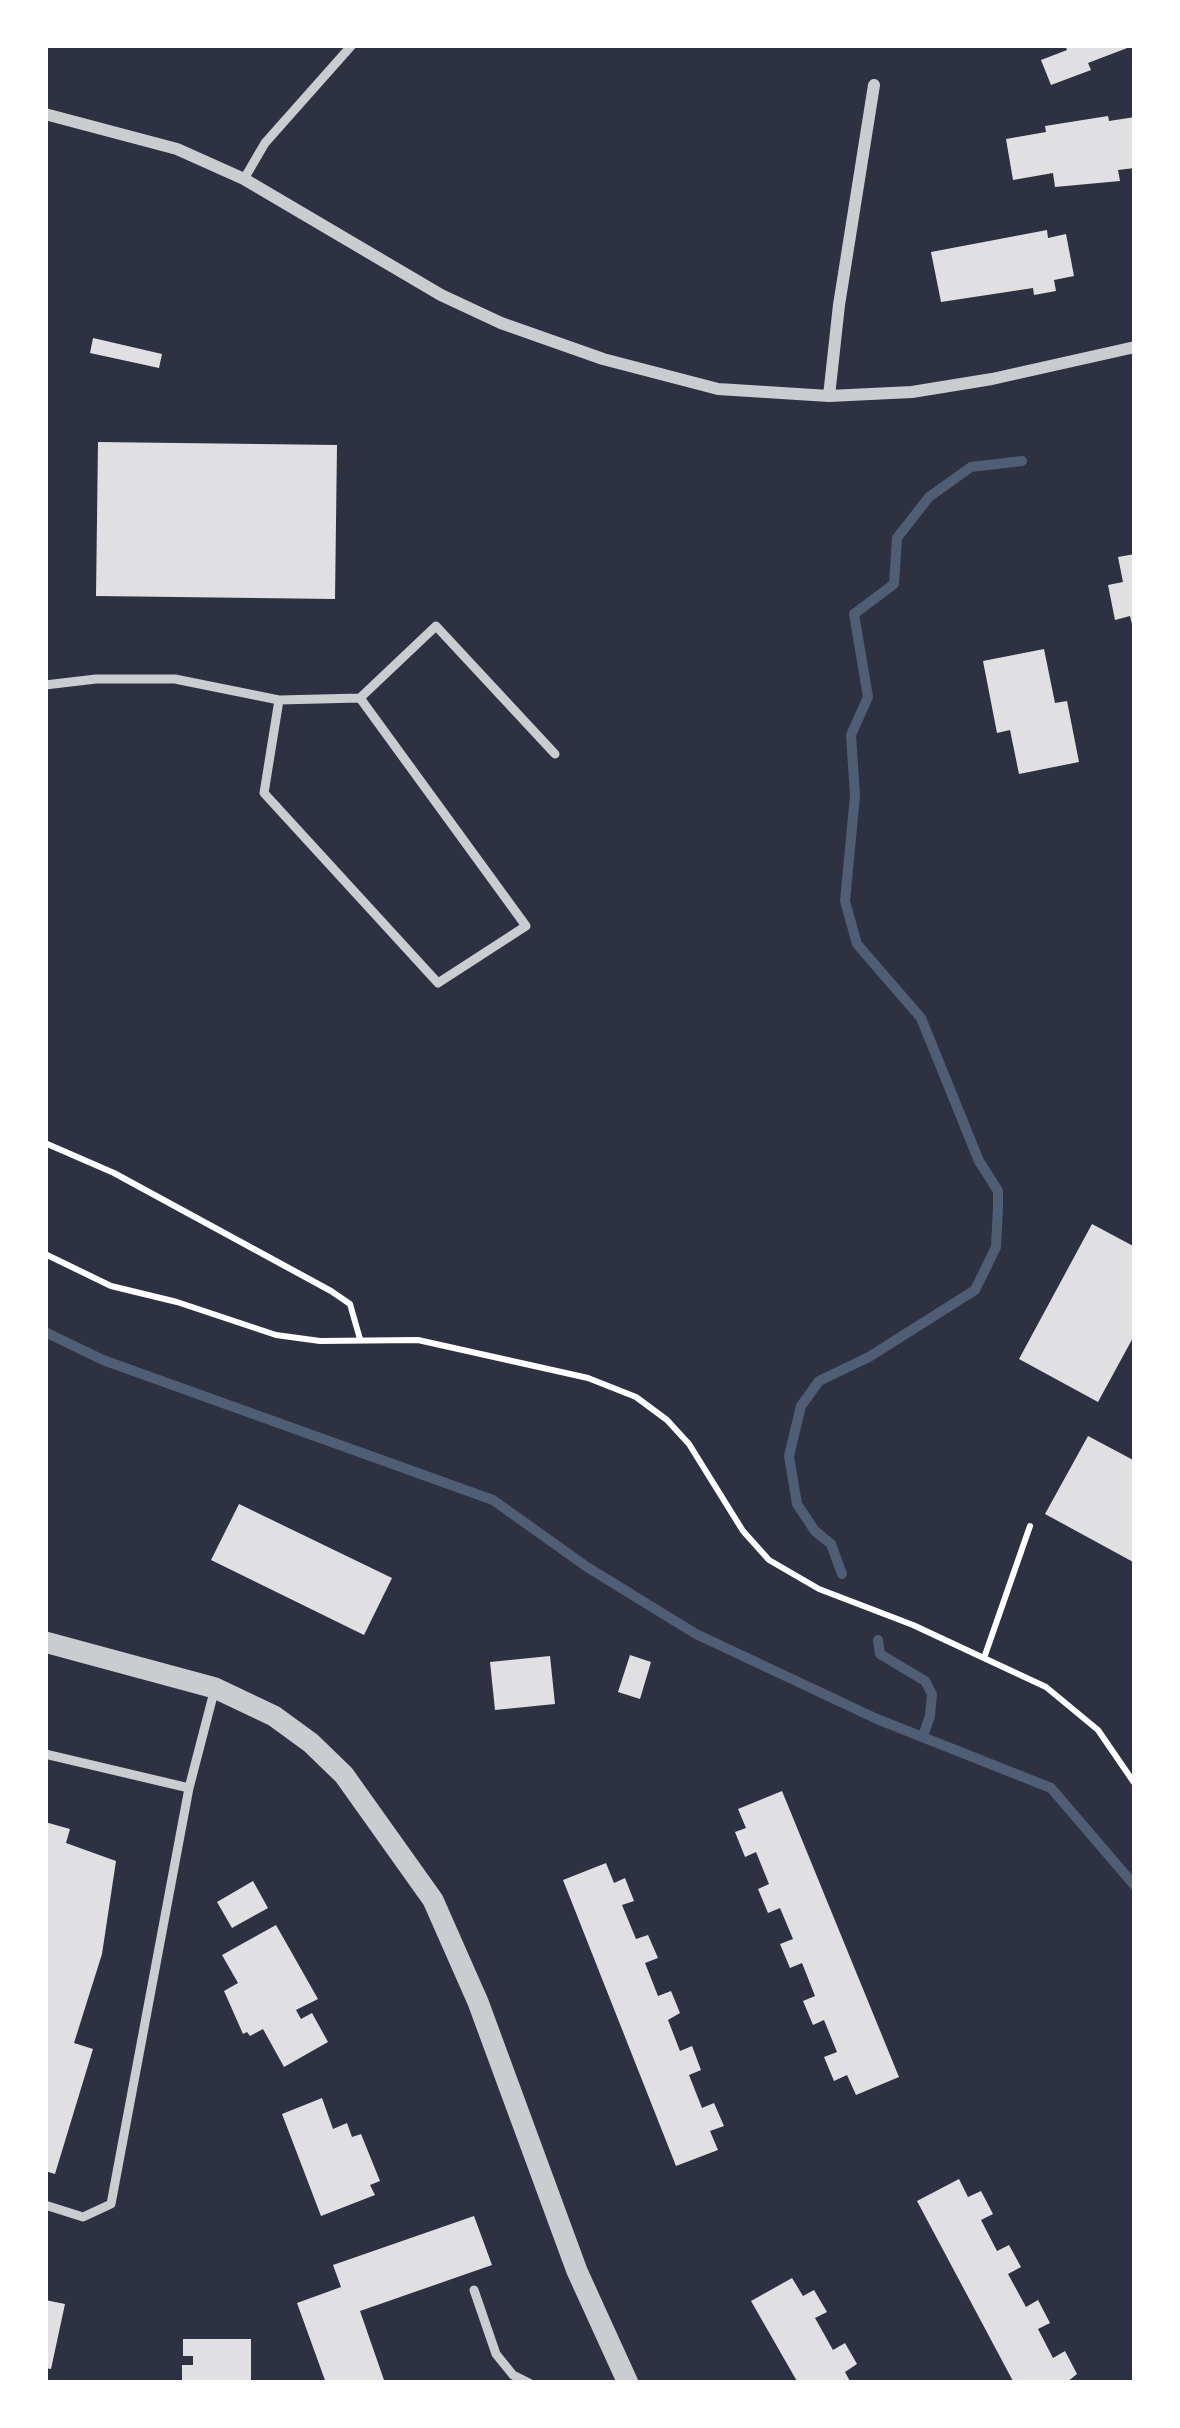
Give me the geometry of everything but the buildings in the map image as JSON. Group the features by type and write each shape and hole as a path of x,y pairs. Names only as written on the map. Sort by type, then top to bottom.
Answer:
{"street":[{"path":"829,397 838,305 874,85"},
{"path":"45,114 177,149 244,179 441,295 500,322 604,359 718,388 829,397 912,392 992,380 1135,347"},
{"path":"45,1642 215,1688 274,1716 327,1759 386,1830 433,1900 478,2002 577,2271 628,2383"}],"lane":[{"path":"244,179 265,143 352,45"},
{"path":"45,685 96,679 175,679 279,700 360,698 436,626 555,754"},
{"path":"279,700 264,793 438,983 526,926 360,698"},
{"path":"45,2205 83,2217 111,2204 189,1788 215,1688"},
{"path":"45,1754 189,1788"},
{"path":"474,2290 496,2354 513,2375 529,2383"}],"path":[{"path":"45,1143 114,1173 350,1304 360,1339"},
{"path":"45,1254 111,1286 276,1335 320,1341 418,1340 587,1378 636,1396 689,1444 743,1531 769,1560 819,1588 1046,1687 1098,1730 1135,1784"},
{"path":"984,1658 1030,1526"}],"waterway":[{"path":"842,1574 831,1544 815,1531 797,1504 789,1456 801,1406 819,1381 869,1357 975,1290 996,1247 998,1207 998,1191 979,1161 921,1018 857,944 845,901 855,796 851,735 868,697 854,614 894,584 897,538 929,497 971,467 1022,461"},
{"path":"45,1332 103,1360 493,1500 587,1567 696,1634 877,1719 1051,1788 1135,1886"},
{"path":"878,1640 880,1654 925,1681 932,1694 923,1736"}]}
